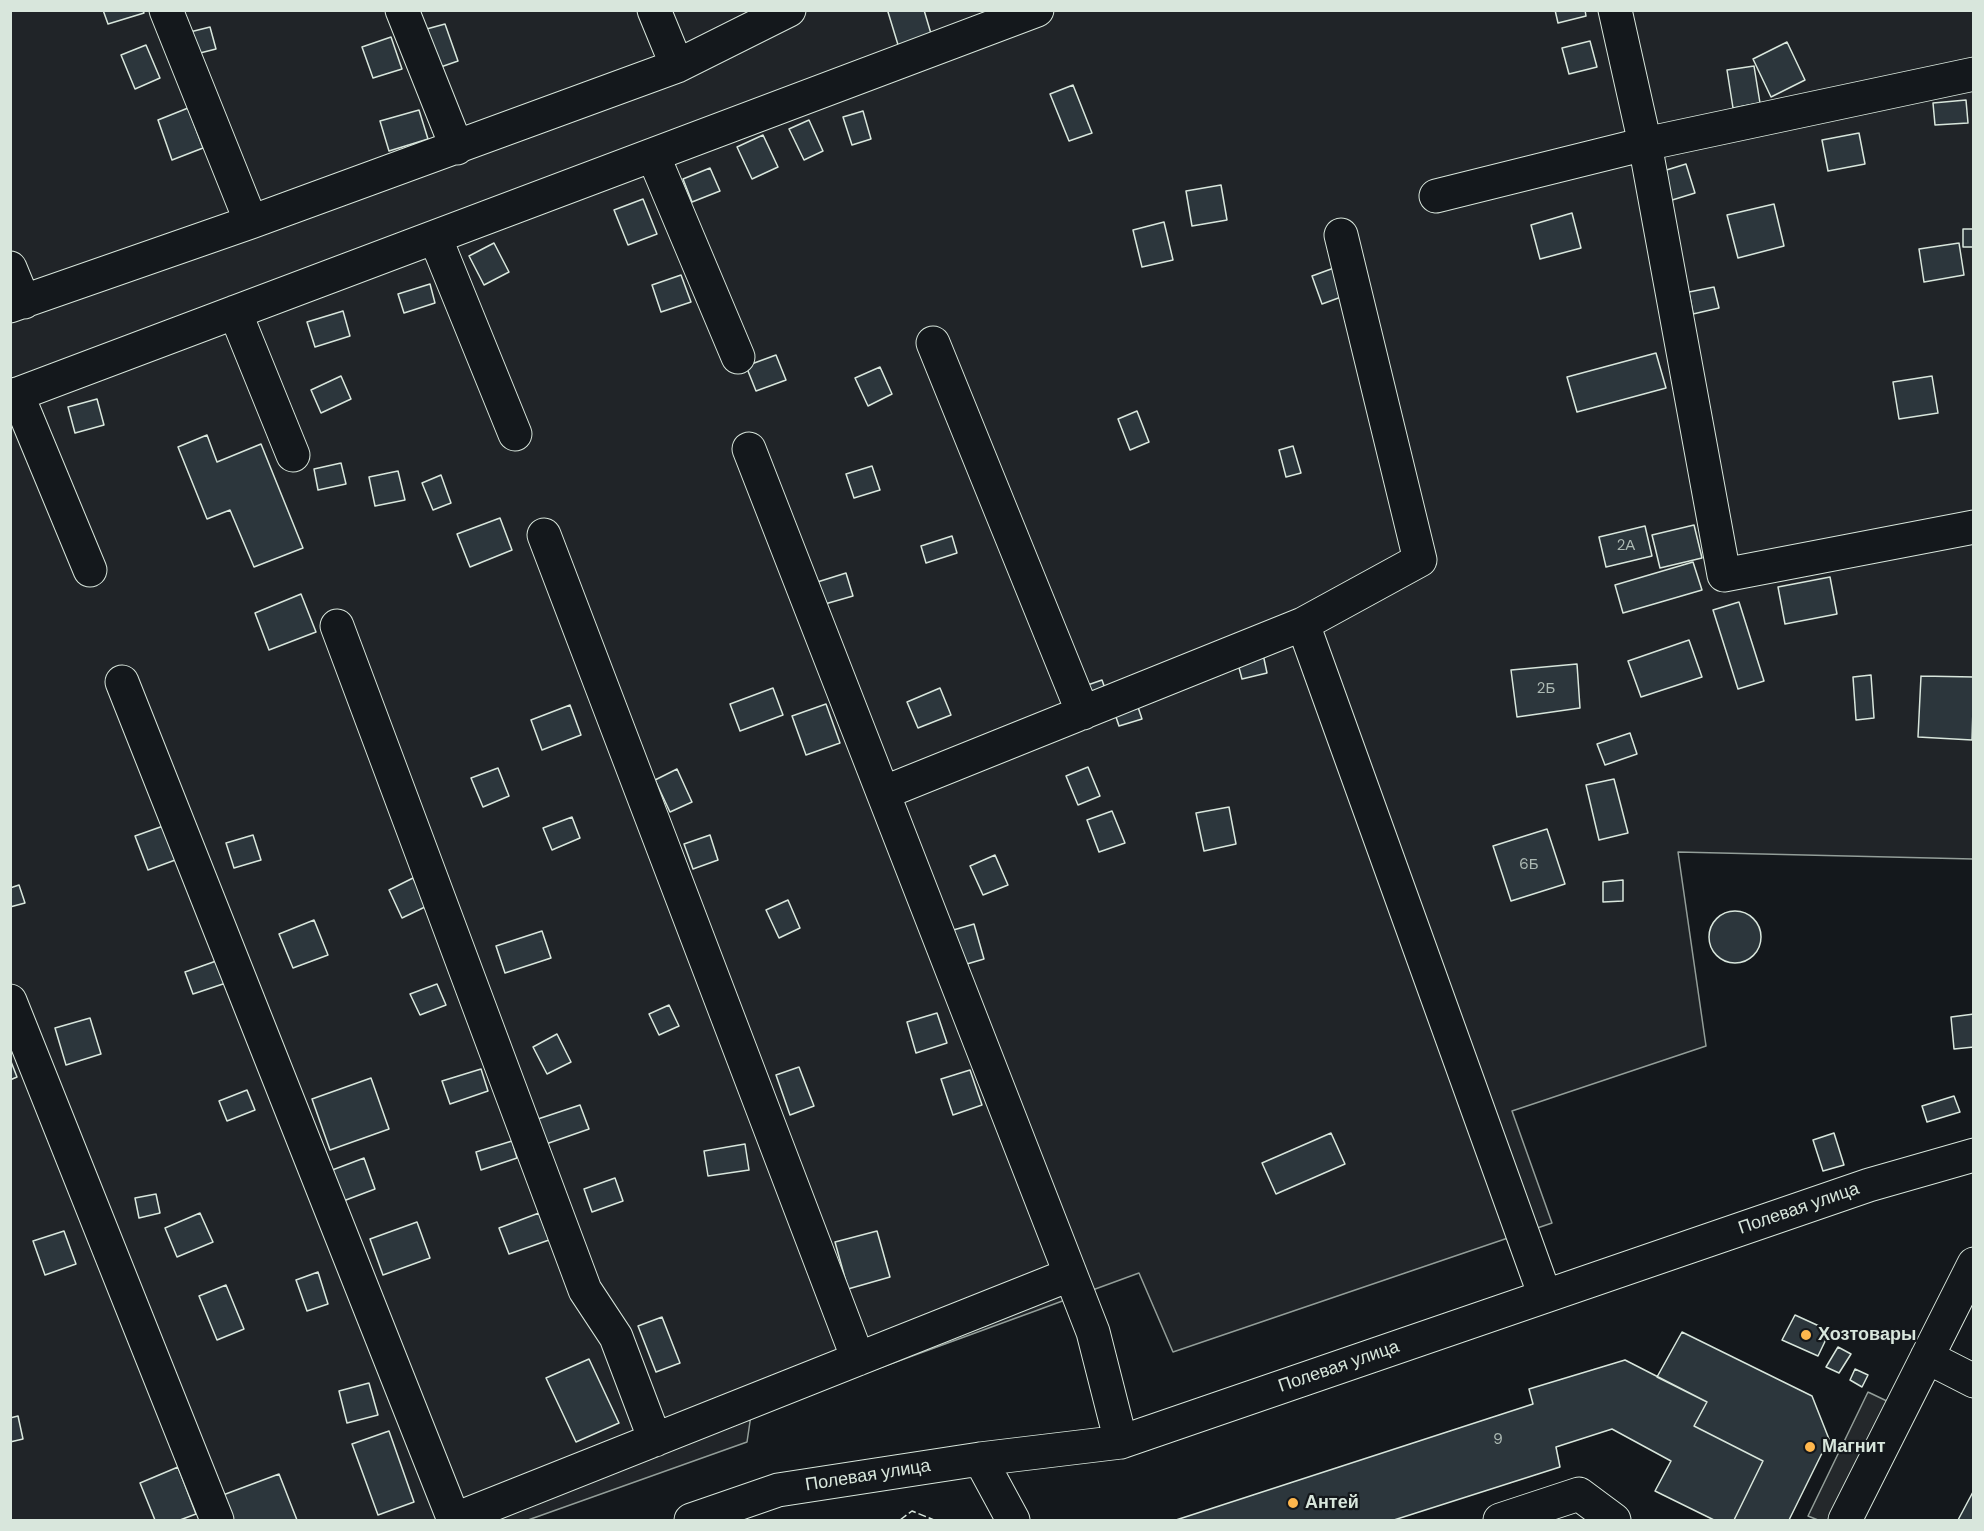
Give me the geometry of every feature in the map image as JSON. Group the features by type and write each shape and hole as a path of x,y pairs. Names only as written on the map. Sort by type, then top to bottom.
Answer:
{"street":[{"path":"166,10 251,222"},
{"path":"402,10 457,148"},
{"path":"654,10 677,66"},
{"path":"10,268 17,304 457,148 677,66 789,10"},
{"path":"90,570 14,395 1037,10"},
{"path":"1615,10 1645,144 1724,575 1974,527"},
{"path":"1436,196 1645,144 1974,74"},
{"path":"653,155 738,357"},
{"path":"883,794 1303,624 1420,560 1341,235"},
{"path":"435,237 515,434"},
{"path":"235,312 293,455"},
{"path":"933,343 1083,713"},
{"path":"749,449 1093,1332 1121,1442"},
{"path":"544,535 858,1359"},
{"path":"1303,624 1545,1296"},
{"path":"337,626 585,1290 616,1337 655,1440"},
{"path":"122,682 453,1520 1069,1275"},
{"path":"10,1001 217,1521"},
{"name":"Полевая улица","path":"691,1521 725,1515 778,1490 980,1459 1121,1442 1869,1185 1974,1155"},
{"path":"1845,1521 1974,1264"},
{"path":"1927,1357 1974,1381"},
{"path":"980,1459 1013,1521"},
{"path":"1500,1521 1579,1494 1614,1521"}],"shaded area":[{"path":"10,11 1973,11 1973,859 1678,852 1706,1046 1512,1111 1552,1223 1173,1352 1139,1273 751,1415 747,1442 528,1520 11,1520"},
{"path":"1868,1392 1891,1403 1834,1520 1818,1520 1808,1516"}],"building":[{"path":"103,10 143,10 144,13 108,24"},
{"path":"891,10 924,10 932,37 899,48 888,12"},
{"path":"1555,10 1585,10 1586,16 1558,23"},
{"path":"445,24 458,61 435,69 423,30"},
{"path":"210,27 216,49 188,56 182,34"},
{"path":"391,37 402,69 373,78 362,47"},
{"path":"1590,41 1597,67 1569,74 1562,48"},
{"path":"1787,42 1805,80 1771,97 1753,59"},
{"path":"146,45 160,78 135,89 121,55"},
{"path":"1754,66 1760,103 1733,108 1727,70"},
{"path":"1073,85 1092,133 1069,141 1050,94"},
{"path":"1966,100 1968,123 1935,125 1933,103"},
{"path":"188,108 203,148 172,160 158,120"},
{"path":"419,110 428,139 389,151 380,121"},
{"path":"863,111 871,139 852,145 843,117"},
{"path":"809,120 823,151 804,160 789,129"},
{"path":"1859,133 1865,164 1828,171 1822,140"},
{"path":"763,135 778,167 752,179 737,147"},
{"path":"1686,164 1695,193 1669,201 1660,172"},
{"path":"710,168 720,191 692,202 683,179"},
{"path":"1221,185 1227,220 1192,226 1186,191"},
{"path":"643,199 657,234 628,245 614,210"},
{"path":"1774,204 1784,246 1738,258 1727,215"},
{"path":"1572,213 1581,248 1540,259 1531,225"},
{"path":"1164,222 1173,260 1142,267 1133,230"},
{"path":"1963,229 1974,229 1974,247 1963,247"},
{"path":"494,243 509,272 484,285 469,256"},
{"path":"1959,243 1964,275 1924,282 1919,249"},
{"path":"1342,265 1352,293 1322,304 1312,276"},
{"path":"681,275 691,302 661,312 652,285"},
{"path":"430,284 435,303 404,313 398,294"},
{"path":"1714,287 1719,308 1693,314 1689,292"},
{"path":"343,311 350,336 315,347 307,322"},
{"path":"1656,353 1666,388 1577,412 1567,377"},
{"path":"776,355 786,380 756,391 746,366"},
{"path":"880,367 892,394 868,406 855,378"},
{"path":"341,376 351,399 321,413 311,390"},
{"path":"1932,376 1938,413 1899,419 1893,382"},
{"path":"97,399 104,425 75,433 68,407"},
{"path":"1137,411 1149,442 1130,450 1118,419"},
{"path":"207,435 217,462 261,444 303,548 254,567 230,510 207,519 178,447"},
{"path":"1293,446 1301,473 1286,477 1279,450"},
{"path":"341,463 346,484 318,490 314,469"},
{"path":"872,466 880,490 854,498 846,474"},
{"path":"398,471 405,500 375,506 369,477"},
{"path":"441,475 451,503 433,510 422,483"},
{"path":"500,518 512,550 470,567 457,534"},
{"path":"1694,525 1702,558 1660,568 1652,535"},
{"path":"1645,526 1652,556 1606,567 1599,537"},
{"path":"952,536 957,553 926,563 921,546"},
{"path":"1693,562 1702,590 1623,613 1615,585"},
{"path":"846,573 853,596 818,606 811,584"},
{"path":"1830,577 1837,614 1785,624 1778,587"},
{"path":"301,594 316,632 269,650 255,613"},
{"path":"1739,602 1764,681 1738,689 1713,610"},
{"path":"1689,640 1702,677 1641,697 1628,661"},
{"path":"1263,654 1267,673 1242,679 1237,660"},
{"path":"1577,664 1580,708 1517,717 1511,670"},
{"path":"1871,675 1874,718 1856,720 1853,677"},
{"path":"1921,676 1974,677 1972,740 1918,737"},
{"path":"1102,680 1109,700 1079,688"},
{"path":"773,688 783,715 740,731 730,704"},
{"path":"940,688 951,715 918,728 907,702"},
{"path":"1136,701 1142,719 1119,726 1113,708"},
{"path":"826,704 840,743 806,755 792,716"},
{"path":"570,705 581,735 542,750 531,720"},
{"path":"1630,733 1637,754 1605,765 1597,744"},
{"path":"1088,767 1100,796 1078,805 1066,776"},
{"path":"498,768 509,796 483,807 471,778"},
{"path":"677,769 692,802 670,812 655,780"},
{"path":"1614,779 1628,833 1599,840 1586,785"},
{"path":"1229,807 1236,844 1204,851 1196,813"},
{"path":"1112,811 1125,843 1099,852 1087,820"},
{"path":"572,817 580,838 552,850 543,828"},
{"path":"166,825 178,859 148,870 135,836"},
{"path":"1547,829 1565,884 1511,901 1493,846"},
{"path":"253,835 261,860 234,868 226,843"},
{"path":"710,835 718,860 693,869 684,844"},
{"path":"995,855 1008,885 983,895 970,866"},
{"path":"413,878 427,906 402,918 389,890"},
{"path":"1623,880 1623,901 1603,902 1603,882"},
{"path":"19,885 25,903 10,907 10,888"},
{"path":"788,900 800,928 779,938 766,910"},
{"path":"1735,911 1745,913 1753,919 1759,927 1761,937 1759,947 1753,955 1745,961 1735,963 1725,961 1717,955 1711,947 1709,937 1711,927 1717,919 1725,913"},
{"path":"314,920 328,955 293,968 279,934"},
{"path":"974,924 984,959 960,966 950,931"},
{"path":"542,931 551,958 505,973 496,946"},
{"path":"219,960 226,983 193,994 185,972"},
{"path":"437,984 446,1005 420,1015 410,994"},
{"path":"669,1005 679,1026 659,1035 649,1014"},
{"path":"937,1013 947,1043 916,1053 907,1022"},
{"path":"1974,1014 1974,1047 1954,1049 1951,1017"},
{"path":"90,1018 101,1054 66,1065 55,1028"},
{"path":"557,1034 571,1062 547,1074 533,1047"},
{"path":"10,1059 17,1077 10,1080"},
{"path":"799,1067 814,1106 790,1115 776,1075"},
{"path":"481,1069 488,1091 450,1104 442,1081"},
{"path":"970,1070 982,1105 953,1115 941,1079"},
{"path":"371,1078 389,1129 330,1150 312,1099"},
{"path":"247,1090 255,1110 227,1121 219,1101"},
{"path":"1954,1096 1960,1112 1927,1122 1922,1106"},
{"path":"580,1105 589,1129 546,1144 538,1119"},
{"path":"1331,1133 1345,1164 1276,1194 1262,1163"},
{"path":"1834,1133 1844,1165 1823,1171 1813,1140"},
{"path":"512,1141 517,1158 481,1170 476,1152"},
{"path":"745,1144 749,1170 708,1176 704,1151"},
{"path":"364,1158 375,1189 338,1203 327,1172"},
{"path":"615,1178 623,1201 592,1212 584,1189"},
{"path":"156,1194 160,1213 139,1218 135,1198"},
{"path":"200,1213 213,1242 177,1257 165,1228"},
{"path":"539,1213 549,1240 509,1254 499,1228"},
{"path":"417,1222 430,1258 383,1275 370,1239"},
{"path":"64,1231 76,1264 45,1275 33,1241"},
{"path":"877,1231 890,1277 848,1289 835,1242"},
{"path":"318,1272 328,1304 307,1311 296,1280"},
{"path":"226,1285 244,1329 217,1340 199,1296"},
{"name":"Хозтовары","path":"1795,1315 1830,1331 1818,1356 1782,1340"},
{"path":"662,1317 680,1363 656,1372 638,1326"},
{"path":"1682,1332 1812,1396 1829,1439 1789,1520 1734,1520 1763,1461 1694,1426 1707,1402 1657,1377"},
{"path":"1838,1347 1851,1354 1839,1373 1826,1367"},
{"path":"589,1359 619,1423 576,1442 546,1378"},
{"path":"1625,1360 1707,1402 1694,1426 1763,1461 1734,1520 1714,1520 1655,1491 1671,1461 1612,1429 1556,1447 1560,1467 1394,1520 1176,1520 1533,1404 1529,1389"},
{"path":"1855,1369 1868,1375 1862,1387 1850,1380"},
{"path":"369,1383 378,1415 347,1423 339,1391"},
{"path":"18,1416 23,1439 10,1442 10,1418"},
{"path":"389,1431 414,1502 378,1515 352,1444"},
{"path":"178,1467 196,1514 180,1520 155,1520 140,1483"},
{"path":"279,1474 297,1520 232,1520 223,1495"},
{"path":"1974,1490 1974,1520 1958,1520"}],"fence":[{"path":"900,1520 912,1511 934,1520"}],"place":[{"name":"Хозтовары","path":"1806,1335"},
{"name":"Магнит","path":"1810,1447"},
{"name":"Антей","path":"1293,1503"}]}
